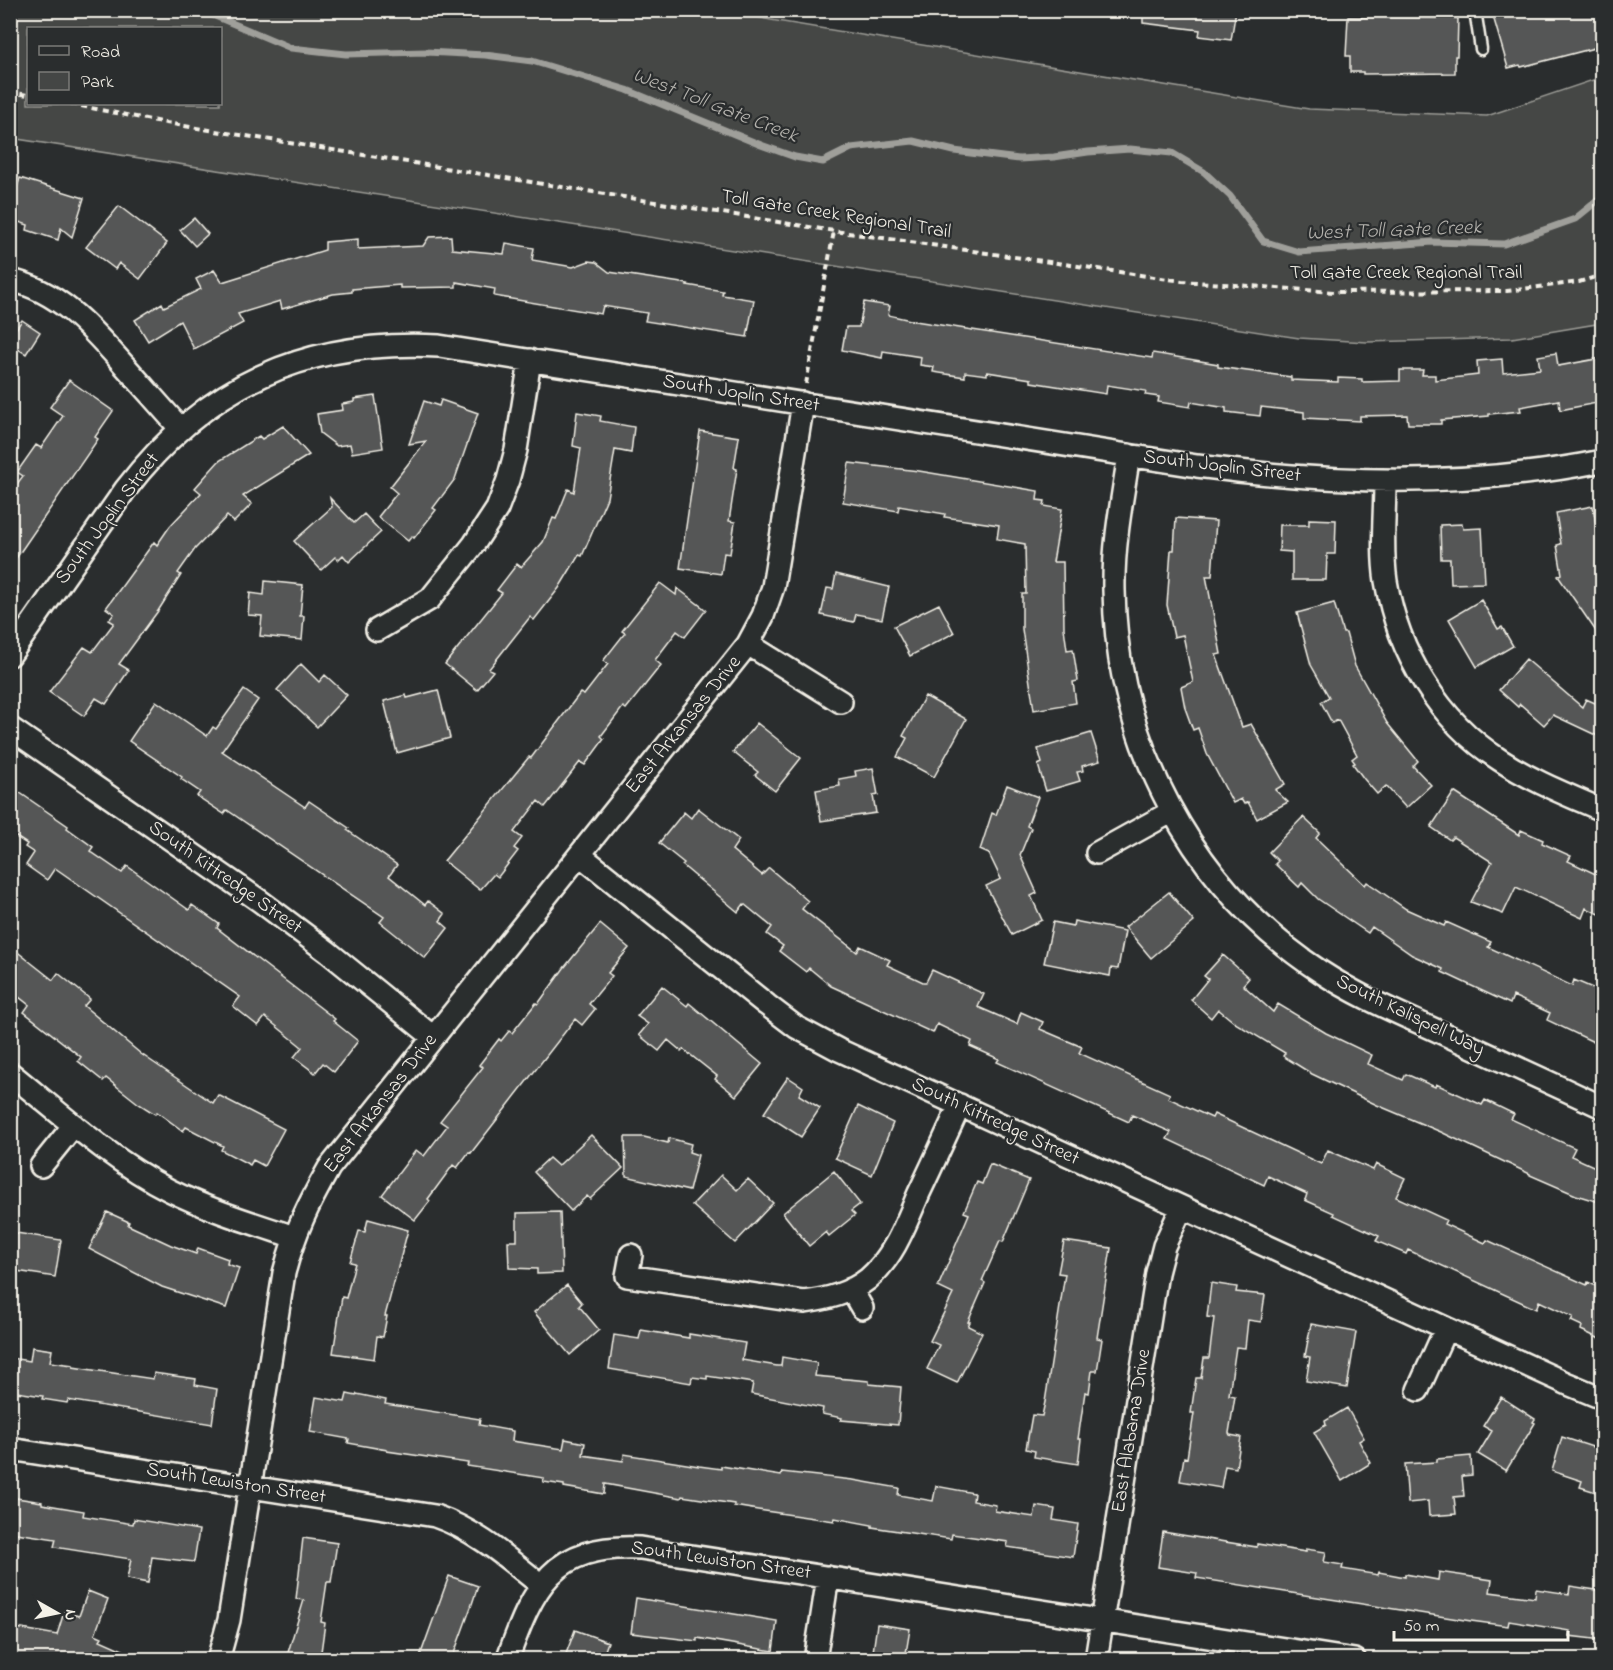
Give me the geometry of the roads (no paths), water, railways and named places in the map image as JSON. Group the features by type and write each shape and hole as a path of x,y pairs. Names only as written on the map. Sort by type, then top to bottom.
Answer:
{"street":[{"path":"10,280 51,296 74,312 180,429"},
{"name":"South Joplin Street","path":"10,655 142,467 180,429 204,409 266,374 299,361 368,346 404,344 439,346 1259,474 1385,481 1465,478 1528,472 1602,461"},
{"path":"377,630 430,599 474,544 497,509 516,450 530,360"},
{"name":"East Arkansas Drive","path":"218,1659 228,1620 284,1273 294,1237 306,1208 329,1168 748,644 773,587 802,403"},
{"name":"South Kalispell Way","path":"1129,455 1116,541 1114,589 1116,636 1124,684 1136,730 1153,774 1172,812 1212,871 1248,913 1280,942 1320,971 1363,997 1602,1107"},
{"path":"1385,481 1386,580 1395,619 1426,687 1452,719 1480,746 1501,761 1536,780 1602,810"},
{"name":"East Arkansas Drive","path":"748,644 841,702"},
{"name":"South Kittredge Street","path":"10,728 260,901 328,952 433,1037"},
{"path":"1097,853 1172,812"},
{"name":"South Kittredge Street","path":"580,855 796,1027 839,1050 1602,1398"},
{"path":"10,1073 132,1168 169,1190 221,1212 294,1237"},
{"path":"631,1255 627,1276 804,1302 856,1299 867,1279 883,1264 898,1241 960,1106"},
{"path":"41,1166 74,1125"},
{"name":"East Alabama Drive","path":"1096,1659 1156,1273 1164,1246 1182,1208"},
{"path":"1418,1390 1446,1328"},
{"name":"South Lewiston Street","path":"10,1449 435,1516 451,1521 480,1537 541,1585 566,1563 585,1553 613,1547 640,1548 1355,1659"},
{"path":"815,1659 828,1577"},
{"path":"507,1659 523,1616 541,1585"}],"lane":[{"path":"1474,10 1481,49"}],"waterway":[{"name":"West Toll Gate Creek","path":"201,10 291,48 346,54 426,52 485,55 532,61 627,90 795,157 823,162 851,148 913,141 954,151 1019,159 1130,149 1172,153 1204,172 1230,196 1263,241 1299,252 1433,242 1504,244 1575,219 1602,197"}]}
